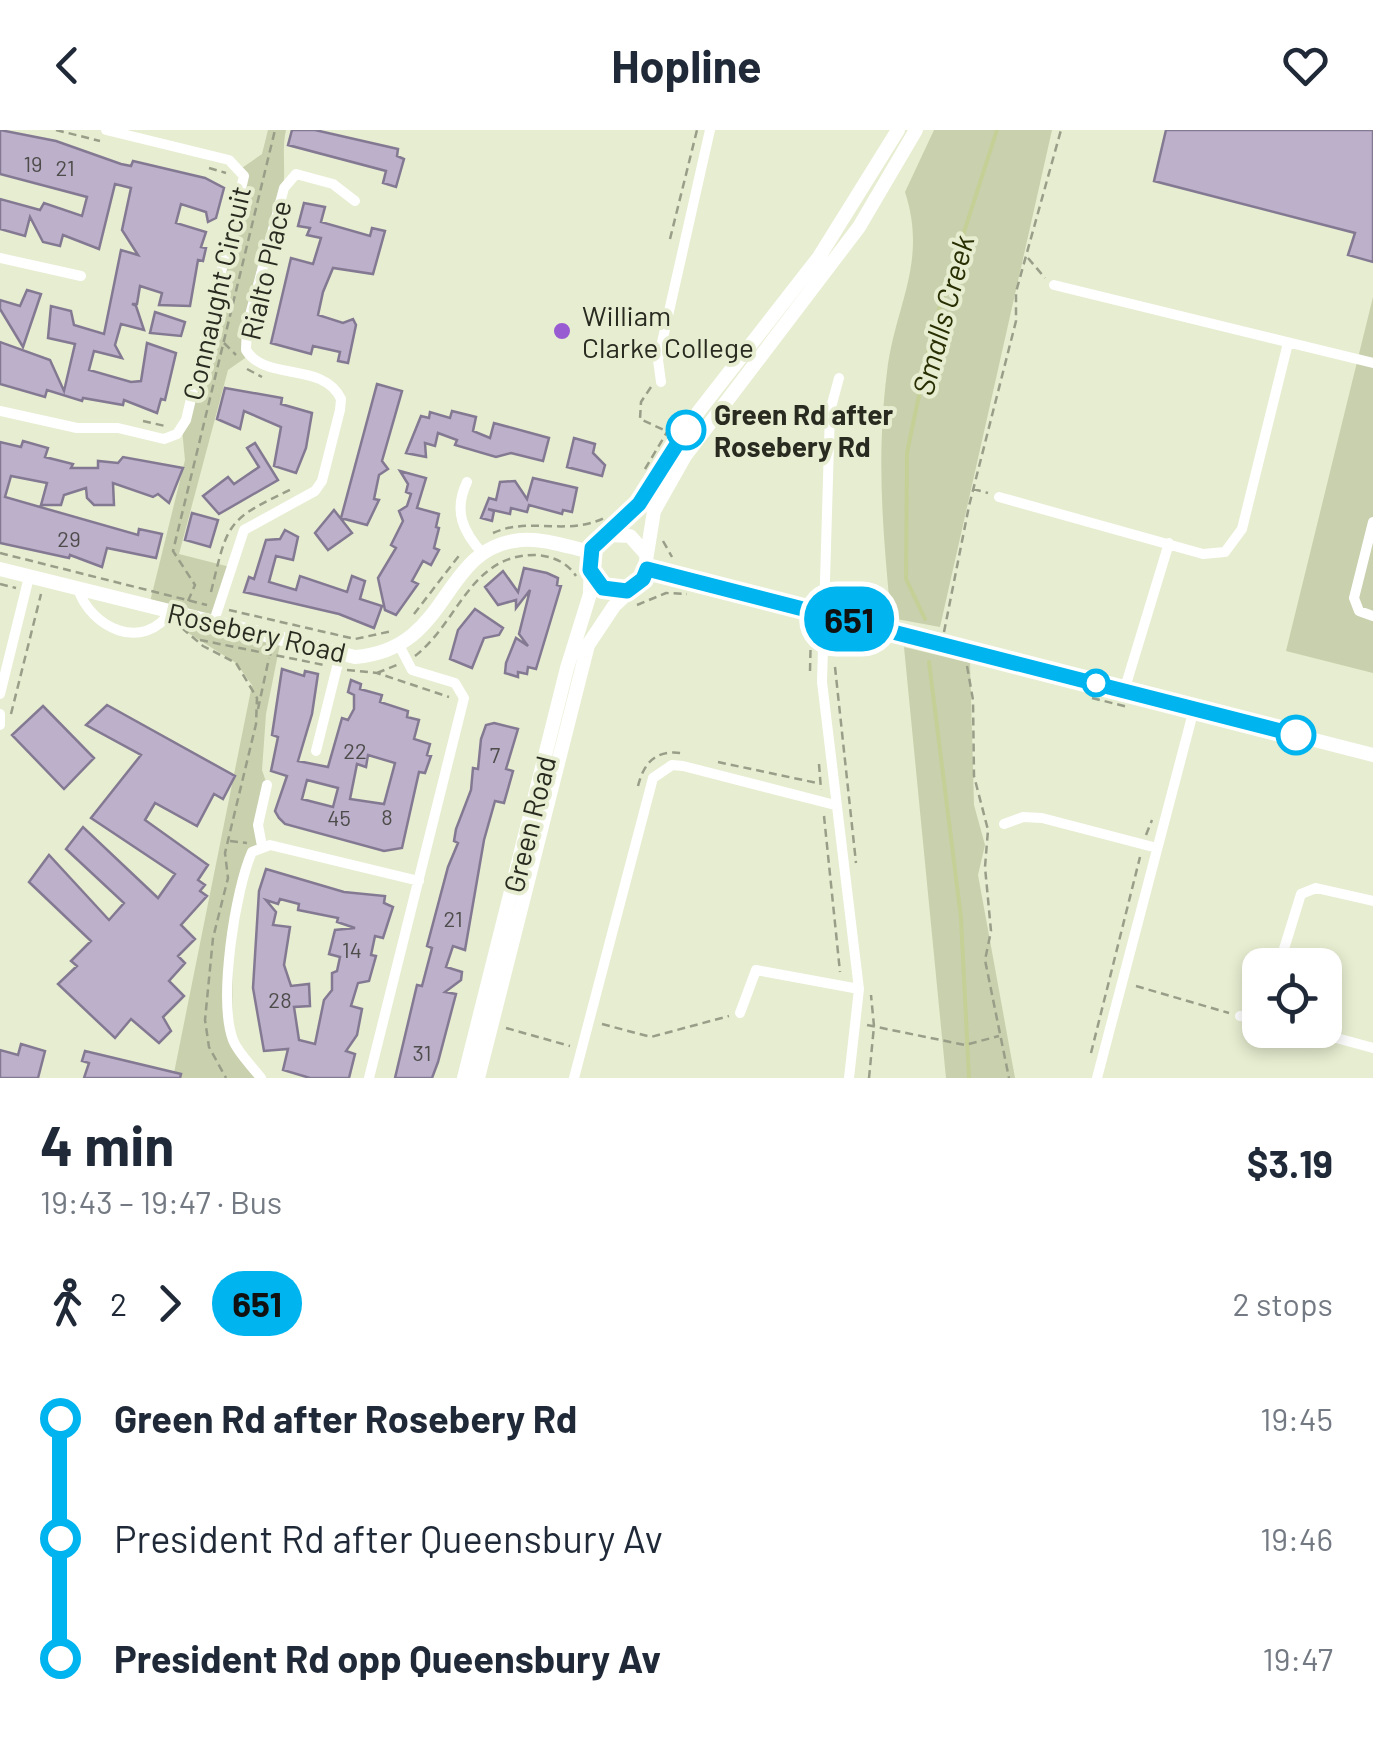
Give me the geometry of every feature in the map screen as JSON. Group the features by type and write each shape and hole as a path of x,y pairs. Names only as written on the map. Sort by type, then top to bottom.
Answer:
{"main road":[{"path":"898,130 819,257 699,411 639,504 590,552 590,570 603,588 612,592 633,588 646,561 654,512 685,456 860,227 916,130"},
{"path":"602,538 630,536 646,561 825,613 1373,754"},
{"path":"403,654 478,549 520,540 590,552"},
{"name":"Rosebery Road","path":"0,569 171,611 213,611 340,654 403,654"},
{"name":"Green Road","path":"464,1078 567,668 587,607 590,570"},
{"name":"Green Road","path":"478,1078 580,669 598,626 633,588"}],"street":[{"name":"Connaught Circuit","path":"0,411 78,428 118,428 164,439 177,434 186,420 245,183 242,168 229,160 106,130"},
{"path":"661,382 658,360 710,130"},
{"name":"Rialto Place","path":"213,611 244,530 304,498 322,481 340,410 341,400 328,382 257,362 246,350 247,326 284,188 296,174 333,184 355,201"},
{"path":"0,258 81,276"},
{"path":"1054,286 1373,363"},
{"path":"999,497 1203,554 1225,552 1242,529 1288,342"},
{"path":"839,378 830,412 822,682 858,989 849,1078"},
{"path":"467,482 460,514 478,549"},
{"path":"1373,522 1354,598 1359,610 1373,616"},
{"path":"1124,691 1169,543"},
{"path":"0,694 29,577"},
{"path":"78,588 92,616 120,631 150,629 171,611"},
{"path":"316,752 340,654"},
{"path":"370,1078 464,698 455,683 417,673 403,654"},
{"path":"1097,1078 1194,709"},
{"path":"0,714 5,724"},
{"path":"574,1078 654,778 672,765 683,766 835,805"},
{"path":"262,846 258,825 267,785"},
{"path":"1004,824 1023,817 1042,818 1157,848"},
{"path":"262,846 419,881"},
{"path":"261,1078 233,1040 229,984 235,913 250,856 262,846"},
{"path":"1284,948 1302,886 1373,901"},
{"path":"740,1013 756,970 858,989"},
{"path":"1342,1040 1373,1048"}],"path":[{"path":"56,130 108,143"},
{"path":"670,239 697,130"},
{"path":"945,630 973,489 1016,321 1016,292 1060,130"},
{"path":"195,164 245,183"},
{"path":"1028,258 1054,286"},
{"path":"223,342 248,370 268,378"},
{"path":"661,382 644,396 640,420 666,431"},
{"path":"641,476 680,412"},
{"path":"213,611 224,540 234,520 303,484"},
{"path":"973,489 999,497"},
{"path":"407,621 452,561 478,549 509,527 567,529 613,513"},
{"path":"661,536 672,557"},
{"path":"0,553 213,611 355,639 398,628"},
{"path":"377,673 403,654 431,641 480,575 499,563 524,556 547,556 566,564 579,584"},
{"path":"629,608 666,593 700,596"},
{"path":"5,724 41,594"},
{"path":"803,622 812,626 812,686"},
{"path":"258,712 270,656"},
{"path":"967,665 973,700 974,776 988,830 985,866 991,931 985,960 1010,1078"},
{"path":"636,793 641,773 653,758 666,752 694,756"},
{"path":"819,757 818,782 841,985"},
{"path":"711,760 813,785 818,782"},
{"path":"1089,1061 1156,807"},
{"path":"1110,976 1240,1016"},
{"path":"588,1021 651,1037 740,1013"},
{"path":"856,1022 952,1044 999,1036"},
{"path":"492,1024 581,1049"}],"green space":[{"path":"268,130 286,130 283,185 254,294 248,356 228,370 179,554 230,567 215,621 281,639 266,714 262,770 267,785 258,825 262,846 256,848 233,925 232,1035 261,1078 173,1078 252,685 236,663 185,631 185,615 149,606 185,460 182,429 242,168 262,154"},
{"path":"934,130 1052,130 940,627 891,618 881,466 887,372 912,262 911,217 905,192"},
{"path":"1373,297 1373,673 1286,651"},
{"path":"904,647 970,663 974,805 985,845 978,875 1015,1078 946,1078"}],"building":[{"path":"0,130 56,141 121,164 131,166 133,161 205,178 224,188 216,218 208,222 206,212 181,204 176,223 206,232 201,247 206,248 203,261 198,260 190,306 159,305 162,293 140,286 137,304 132,304 144,330 121,324 115,345 122,358 94,351 89,370 131,382 141,381 147,343 176,353 165,400 161,399 157,413 124,400 123,405 83,398 82,401 47,390 45,397 0,384 0,342 50,360 64,391 75,344 48,338 51,306 71,311 74,325 104,334 121,250 138,255 122,230 131,188 115,184 99,249 63,235 60,246 43,242 30,217 25,236 0,229 0,199 40,210 44,203 82,216 87,197 0,174"},
{"path":"292,130 315,130 398,149 397,156 404,159 396,187 383,183 386,171 288,145"},
{"path":"1166,130 1373,130 1373,262 1348,255 1355,233 1154,181"},
{"path":"304,203 325,207 321,222 370,236 372,228 385,231 373,274 333,268 323,292 318,315 343,323 353,319 356,325 348,363 338,361 340,352 313,346 311,354 271,343 291,258 313,264 321,238 307,235 310,228 298,226"},
{"path":"27,290 41,294 23,347 0,309 0,300 20,306"},
{"path":"155,312 185,322 181,336 150,333"},
{"path":"377,384 402,391 382,461 388,469 379,475 374,499 379,500 367,525 341,518"},
{"path":"225,388 282,398 281,404 312,413 306,448 296,473 274,466 281,427 244,411 240,429 217,419"},
{"path":"452,411 476,417 473,431 490,438 494,423 549,438 543,461 511,453 496,457 455,445 457,440 438,433 435,446 425,443 426,457 406,453 421,416 429,418 430,412 450,418"},
{"path":"574,438 595,444 593,453 605,465 602,476 567,467"},
{"path":"23,441 48,448 45,457 73,464 71,468 98,468 98,461 118,463 123,457 183,468 169,503 158,494 153,497 113,483 114,505 94,505 87,498 86,488 64,495 61,505 41,505 47,483 11,476 5,497 138,535 139,529 162,534 156,558 107,548 102,567 70,555 69,558 0,543 0,442 21,447"},
{"path":"255,443 278,480 219,514 203,496 228,477 234,484 259,467 247,448"},
{"path":"400,471 426,478 417,508 439,514 434,548 439,550 431,565 423,561 412,581 418,584 396,615 385,610 378,578 396,548 391,545 403,521 399,511 407,506 411,494 406,492 408,484"},
{"path":"533,478 577,488 572,512 563,510 562,514 529,505 527,512 511,508 510,514 488,509 494,511 492,521 481,518 489,498 496,500 500,482 515,481 527,499"},
{"path":"334,510 352,533 328,550 315,533"},
{"path":"192,513 218,520 210,547 185,540"},
{"path":"285,530 298,537 293,560 276,556 269,582 296,590 300,576 347,592 352,576 365,581 360,599 382,606 374,628 339,614 244,592 249,577 254,579 266,540 280,539"},
{"path":"524,568 558,578 557,585 561,586 536,669 528,667 527,674 518,672 518,677 505,673 506,663 516,638 528,646 519,634 530,590 516,608 516,600 498,605 485,587 503,571 518,592"},
{"path":"475,609 503,628 499,635 484,638 472,668 450,659 458,630"},
{"path":"282,669 304,676 305,671 318,674 312,714 298,761 328,767 342,718 348,720 354,709 354,695 348,692 351,680 361,684 360,689 382,695 380,702 408,711 407,717 419,720 414,739 430,744 427,755 431,756 425,773 419,772 402,848 384,851 285,824 275,811 287,776 271,771 278,737 272,735","holes":["368,755 395,763 384,804 350,799 357,764 366,767","307,780 338,788 333,807 302,799"]},
{"path":"107,705 235,776 223,799 214,794 197,826 155,803 145,820 208,865 198,880 205,885 200,891 207,896 181,925 195,939 178,956 185,963 169,981 184,996 163,1017 171,1031 159,1043 131,1019 115,1038 58,984 77,966 71,961 91,941 29,882 49,855 109,920 124,903 66,849 83,827 158,898 175,874 91,818 141,755 86,725"},
{"path":"43,706 94,758 64,789 12,735"},
{"path":"486,725 518,729 506,769 513,771 504,803 495,801 484,840 465,950 453,946 446,967 462,972 461,980 445,992 456,994 432,1078 395,1078 417,985 422,986 432,948 427,946 448,867 458,843 454,841 456,829 471,790 473,768 478,769 481,739"},
{"path":"266,869 344,892 385,896 384,903 393,907 383,938 375,936 371,955 376,956 369,981 358,983 351,1006 362,1009 357,1035 346,1051 355,1054 349,1078 310,1078 283,1070 288,1049 264,1051 253,988 259,891","holes":["266,900 299,904 298,910 338,918 337,922 355,928 335,930 329,954 340,957 337,971 332,973 332,990 324,1000 315,1044 299,1040 294,1007 310,1006 309,984 291,986 284,965 290,927 273,925 276,912"]},
{"path":"21,1044 45,1051 38,1078 0,1078 0,1050 18,1055"},
{"path":"85,1051 181,1074 180,1078 84,1078 89,1063 82,1061"}],"waterway":[{"name":"Smalls Creek","path":"925,619 906,579 907,453 933,328 997,130"},
{"name":"Smalls Creek","path":"929,662 961,918 969,1078"}],"bus line":[{"name":"651","path":"686,430 639,504 592,548 590,570 603,588 627,591 643,579 647,569 1296,735"}],"place":[{"name":"William Clarke College","path":"562,331"},
{"name":"Green Rd after Rosebery Rd","path":"686,430"}]}
